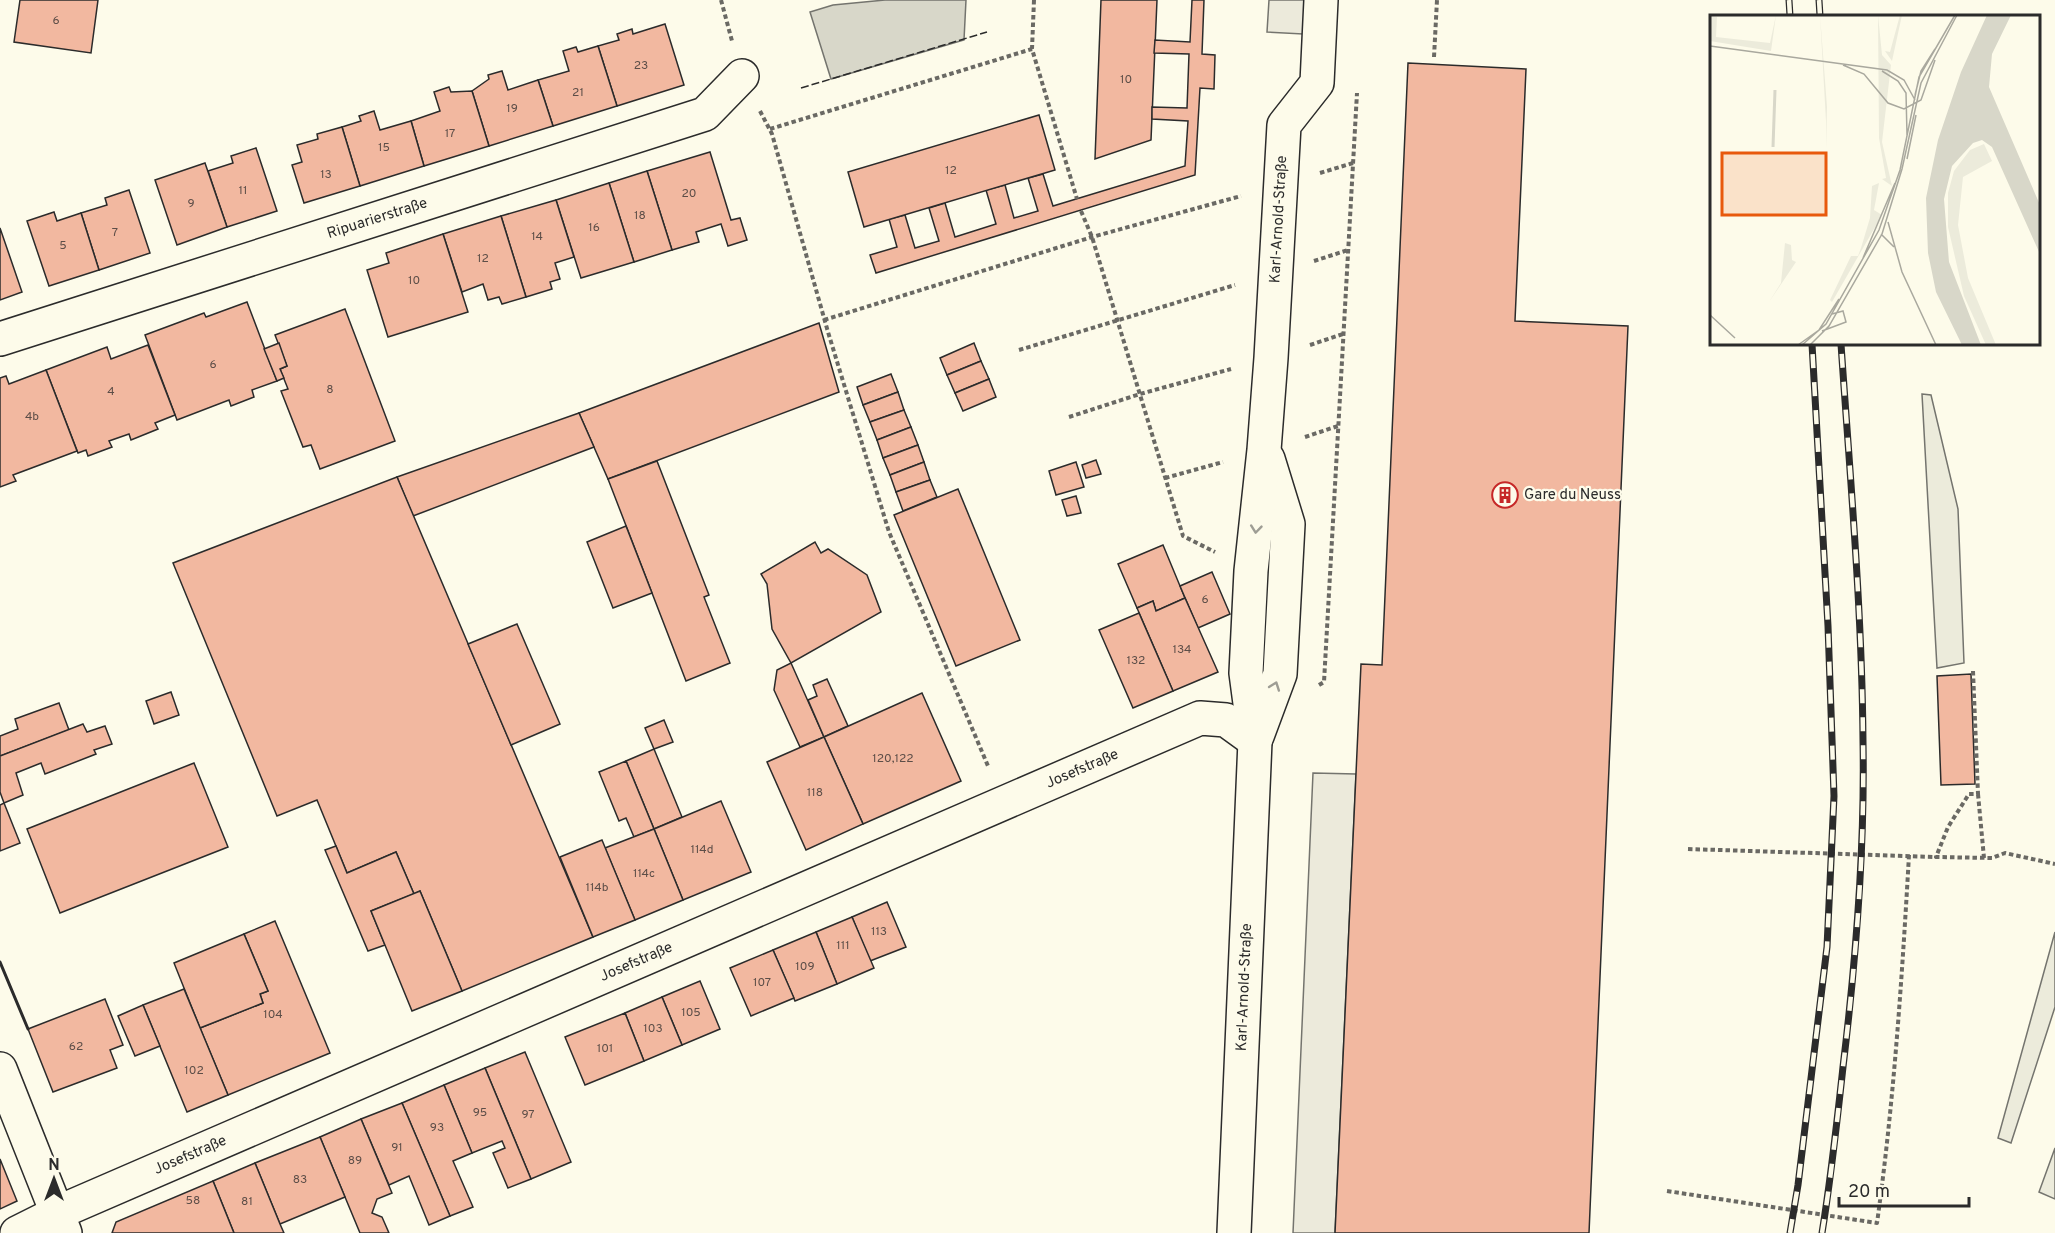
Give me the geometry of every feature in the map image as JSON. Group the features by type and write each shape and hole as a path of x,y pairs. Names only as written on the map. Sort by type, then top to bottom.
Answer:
{"street":[{"name":"Karl-Arnold-Straße","path":"1234,1233 1255,741 1246,673 1251,571 1271,358 1284,125 1317,83 1321,0"},
{"name":"Ripuarierstraße","path":"0,339 705,114 742,76"},
{"name":"Karl-Arnold-Straße","path":"1255,741 1280,674 1288,524 1264,450"},
{"name":"Josefstraße","path":"17,1233 61,1223 1004,802 1200,718 1226,720 1255,741"},
{"path":"0,1069 61,1223"}],"path":[{"path":"721,0 731,37"},
{"path":"1034,0 1032,49 1077,199"},
{"path":"1434,57 1437,0"},
{"path":"1004,802 890,532 824,320 769,127 1032,49"},
{"path":"1315,689 1324,682 1357,82"},
{"path":"824,320 1092,237 1353,164"},
{"path":"1081,211 1092,237 1183,536 1251,571"},
{"path":"1019,350 1348,250"},
{"path":"1069,417 1140,394 1271,358 1343,334"},
{"path":"1973,671 1978,794 1984,858"},
{"path":"1936,857 1948,827 1969,794 1978,794"},
{"path":"1688,849 1984,858 2006,853 2055,864"},
{"path":"1667,1191 1877,1223 1887,1150 1900,1002 1909,855"}],"shaded area":[{"path":"885,0 966,0 964,40 831,79 810,12 833,5"},
{"path":"1269,0 1305,0 1303,34 1267,32"},
{"path":"1922,394 1931,395 1958,509 1964,663 1937,668"},
{"path":"1313,773 1356,774 1335,1233 1293,1233"},
{"path":"2055,932 2055,1007 2011,1143 1998,1138"},
{"path":"2055,1148 2055,1199 2039,1192"}],"building":[{"path":"20,0 98,0 91,53 14,42"},
{"path":"1101,0 1157,0 1151,140 1095,159"},
{"path":"1192,0 1204,0 1202,54 1215,55 1214,89 1200,88 1195,175 876,273 870,255 897,247 889,219 905,215 915,248 939,241 929,208 945,203 955,237 996,224 986,190 1005,185 1014,218 1038,211 1028,178 1043,174 1053,206 1185,166 1188,121 1152,119 1152,107 1187,108 1189,54 1154,53 1155,40 1190,42"},
{"path":"665,24 684,85 617,106 598,46 619,40 617,34 632,29 633,34"},
{"path":"598,46 617,106 553,126 538,80 569,71 563,51 576,47 578,52"},
{"name":"Gare du Neuss","path":"1408,63 1526,69 1515,321 1628,326 1589,1233 1335,1233 1361,664 1382,665"},
{"path":"502,71 508,90 538,80 553,126 489,146 472,91 489,79 488,75"},
{"path":"449,87 451,92 472,91 489,146 424,166 411,121 440,111 434,92"},
{"path":"374,111 380,130 411,121 424,166 360,186 342,127 361,121 359,116"},
{"path":"1039,115 1055,170 864,227 848,172"},
{"path":"342,127 360,186 304,203 292,165 302,162 297,145 318,139 317,134"},
{"path":"256,148 277,211 227,227 208,171 233,163 231,156"},
{"path":"710,152 731,220 740,218 747,240 728,246 721,224 696,232 699,242 672,250 647,171"},
{"path":"205,163 227,227 177,245 155,180"},
{"path":"647,171 672,250 634,262 609,183"},
{"path":"609,183 634,262 581,278 556,200"},
{"path":"129,190 150,253 99,270 81,213 107,205 105,198"},
{"path":"556,200 574,257 555,263 560,279 550,282 552,289 526,297 501,216"},
{"path":"54,212 57,221 81,213 99,270 49,286 27,221"},
{"path":"501,216 526,297 502,304 499,297 488,300 483,284 462,292 443,234"},
{"path":"0,228 22,292 0,300"},
{"path":"443,234 468,312 388,337 367,270 389,263 386,253"},
{"path":"247,302 277,381 252,390 254,397 231,406 229,400 177,420 145,335 204,313 206,317"},
{"path":"345,309 395,441 320,469 311,445 303,447 281,391 288,389 280,369 287,366 275,335"},
{"path":"819,323 839,392 608,479 579,413"},
{"path":"279,343 287,366 280,369 284,378 277,381 264,349"},
{"path":"974,343 981,361 947,375 940,358"},
{"path":"148,345 175,415 155,423 158,429 131,440 129,434 109,441 112,447 88,456 86,450 78,453 46,370 107,347 111,359"},
{"path":"981,361 989,379 955,393 947,375"},
{"path":"46,370 77,451 13,475 16,481 0,487 0,378 6,376 9,384"},
{"path":"891,374 898,392 863,405 857,387"},
{"path":"989,379 996,397 963,411 955,393"},
{"path":"898,392 904,410 870,422 863,405"},
{"path":"904,410 911,427 877,440 870,422"},
{"path":"579,413 594,447 413,516 397,477"},
{"path":"911,427 918,445 883,458 877,440"},
{"path":"918,445 924,462 890,475 883,458"},
{"path":"1096,460 1101,474 1086,478 1082,465"},
{"path":"657,461 709,595 704,597 730,663 686,681 608,479"},
{"path":"924,462 930,480 896,492 890,475"},
{"path":"1076,462 1084,487 1056,495 1049,471"},
{"path":"397,477 593,937 462,991 420,891 414,894 396,852 347,873 317,800 277,816 173,563"},
{"path":"930,480 937,497 903,511 896,492"},
{"path":"958,489 1020,640 956,666 894,515"},
{"path":"1076,496 1081,513 1067,516 1062,500"},
{"path":"626,526 652,593 613,608 587,542"},
{"path":"815,542 821,553 828,549 867,575 881,612 791,663 772,629 767,584 761,574"},
{"path":"1163,545 1185,598 1156,611 1153,601 1137,608 1118,564"},
{"path":"1212,572 1230,614 1198,628 1180,586"},
{"path":"1185,598 1218,672 1173,691 1137,608 1153,601 1156,611"},
{"path":"1139,613 1173,691 1133,708 1099,630"},
{"path":"517,624 560,724 511,745 468,644"},
{"path":"791,663 824,737 800,747 774,690 777,670"},
{"path":"1971,674 1975,784 1941,785 1937,676"},
{"path":"827,679 848,726 824,737 808,700 817,696 813,685"},
{"path":"171,692 179,715 154,724 146,701"},
{"path":"922,693 961,781 863,824 824,737"},
{"path":"59,703 69,730 0,756 0,736 18,729 15,719"},
{"path":"664,720 673,742 654,749 645,728"},
{"path":"83,724 87,732 105,726 112,744 94,750 96,754 45,774 41,763 16,773 23,795 4,803 0,792 0,756"},
{"path":"824,737 863,824 806,850 767,762"},
{"path":"654,749 682,817 654,829 626,761"},
{"path":"626,761 654,829 634,837 626,818 619,821 599,772"},
{"path":"194,763 228,847 60,913 27,829"},
{"path":"721,801 751,872 683,900 654,829"},
{"path":"4,803 20,843 0,851 0,805"},
{"path":"654,829 683,900 635,920 605,848"},
{"path":"602,840 635,920 593,937 560,857"},
{"path":"336,846 347,873 396,852 414,894 371,911 385,945 368,951 325,850"},
{"path":"420,891 462,991 412,1011 371,911"},
{"path":"887,902 906,947 870,961 852,917"},
{"path":"852,917 874,968 837,984 816,932"},
{"path":"275,921 330,1053 228,1095 200,1028 263,1003 260,994 268,991 244,934"},
{"path":"816,932 837,984 795,1001 773,950"},
{"path":"244,934 268,991 260,994 263,1003 200,1028 174,963"},
{"path":"773,950 794,998 751,1016 730,968"},
{"path":"700,981 720,1029 682,1045 662,997"},
{"path":"184,989 228,1095 187,1112 143,1005"},
{"path":"662,997 682,1045 644,1061 625,1013"},
{"path":"105,999 123,1045 110,1050 117,1068 53,1092 28,1029"},
{"path":"143,1005 160,1046 135,1056 118,1016"},
{"path":"625,1013 644,1061 585,1085 565,1037"},
{"path":"525,1052 571,1162 531,1179 485,1068"},
{"path":"485,1068 531,1179 508,1188 493,1153 505,1148 502,1141 472,1153 444,1085"},
{"path":"444,1085 472,1153 453,1161 473,1207 450,1216 402,1103"},
{"path":"402,1103 450,1216 429,1225 409,1176 389,1185 361,1119"},
{"path":"361,1119 392,1193 377,1199 372,1213 382,1217 389,1233 360,1233 320,1137"},
{"path":"320,1137 345,1197 280,1224 255,1163"},
{"path":"0,1159 17,1201 0,1209"},
{"path":"255,1163 284,1233 234,1233 213,1181"},
{"path":"213,1181 234,1233 112,1233 116,1222"}],"railway":[{"path":"1789,0 1790,15"},
{"path":"1819,0 1820,15"},
{"path":"1790,1233 1827,947 1834,796 1828,626 1812,345"},
{"path":"1822,1233 1834,1150 1852,986 1863,823 1860,642 1841,345"}],"fence":[{"path":"801,88 987,32"}],"wall":[{"path":"0,962 28,1029"}],"place":[{"name":"Gare du Neuss","path":"1505,495"}]}
